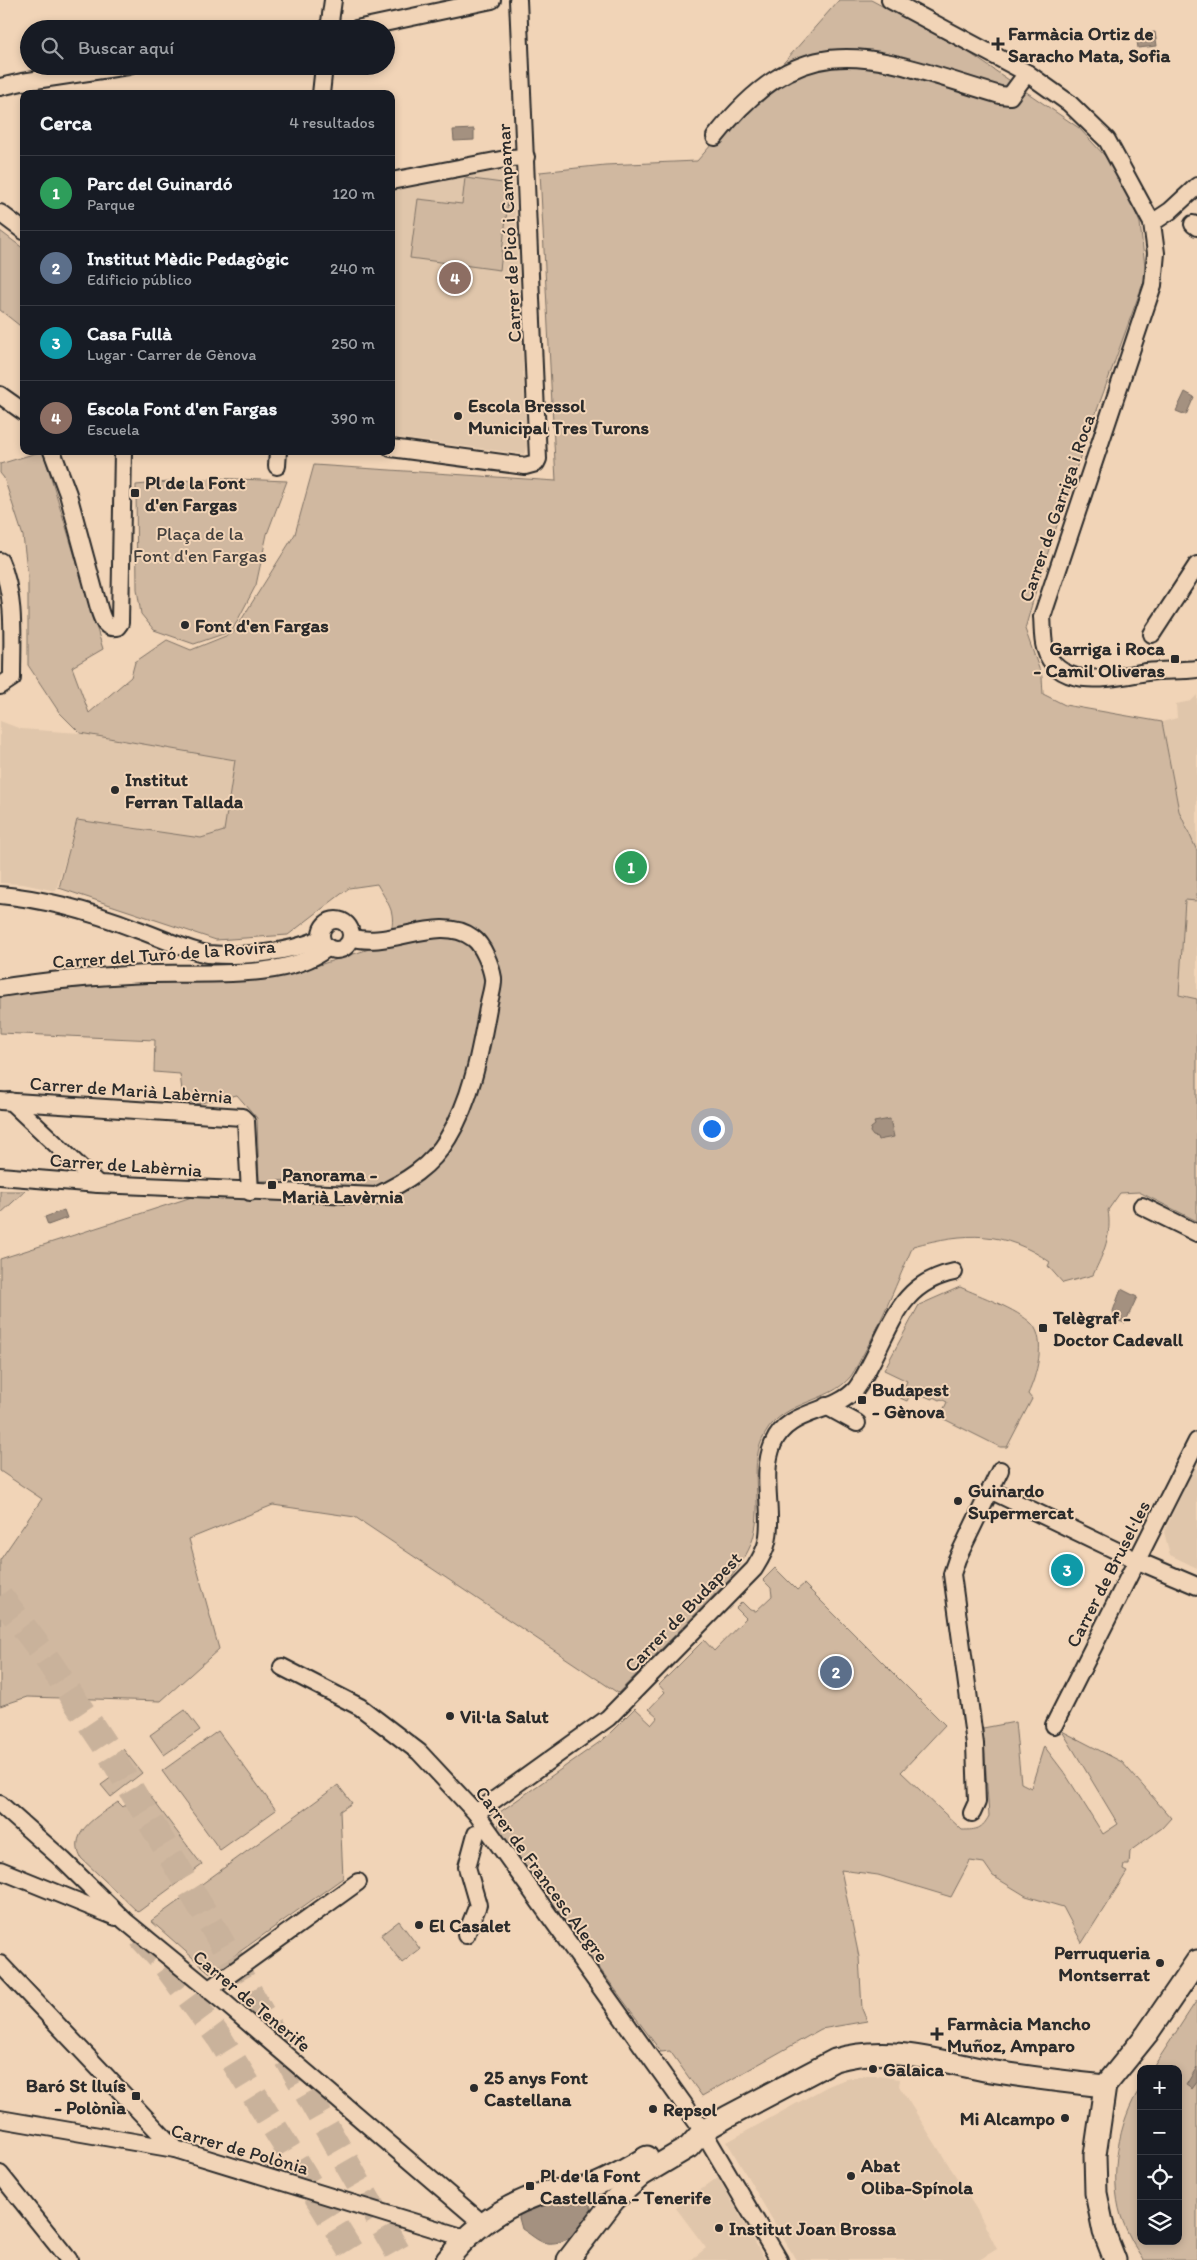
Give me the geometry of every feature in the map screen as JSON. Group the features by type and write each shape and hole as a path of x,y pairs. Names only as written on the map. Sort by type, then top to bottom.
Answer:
{"street":[{"path":"330,20 333,0"},
{"path":"395,21 492,0"},
{"name":"Carrer de Picó i Campamar","path":"395,449 525,466 536,463 539,454 518,0"},
{"path":"890,0 1027,73 1070,103 1108,140 1152,223 1170,211 1197,186"},
{"path":"715,137 742,106 769,83 793,69 820,60 849,57 882,61 1000,95 1010,96 1027,73"},
{"path":"0,87 68,75"},
{"path":"321,90 323,75"},
{"path":"395,180 511,158 526,157"},
{"path":"0,213 20,228"},
{"name":"Carrer de Garriga i Roca","path":"1152,223 1156,253 1153,285 1042,617 1045,648 1055,665 1070,676 1090,679 1197,669"},
{"path":"0,395 20,409"},
{"path":"53,455 68,494 100,612 104,622 113,628 117,627 120,623 123,455"},
{"path":"0,561 6,576 10,604 6,682"},
{"path":"1152,634 1197,564"},
{"path":"0,896 22,897 96,914 207,954 265,953 306,944 324,943 334,951 342,949 348,944 351,937 350,929 346,924 334,920 323,926 324,943"},
{"name":"Carrer de Labèrnia","path":"0,1176 98,1184 376,1196 407,1181 430,1161 448,1138 468,1098 493,978 483,950 475,939 460,930 421,931 364,941 351,937"},
{"name":"Carrer del Turó de la Rovira","path":"0,988 35,982 149,974 236,972 295,965 318,956 324,943"},
{"path":"5,1101 98,1184"},
{"name":"Carrer de Marià Labèrnia","path":"5,1101 242,1117 246,1121 250,1192"},
{"path":"1142,1206 1197,1233"},
{"name":"Carrer de Budapest","path":"476,1813 608,1718 754,1569 767,1543 769,1465 772,1446 783,1428 796,1418 840,1402 857,1388 901,1306 913,1290 929,1280 954,1272"},
{"path":"826,1406 858,1424"},
{"name":"Carrer de Brusel·les","path":"1054,1725 1197,1441"},
{"path":"972,1813 977,1802 975,1744 952,1574 957,1559 1000,1470"},
{"path":"990,1490 1138,1561 1197,1586"},
{"name":"Carrer de Francesc Alegre","path":"282,1667 360,1708 419,1752 476,1813 703,2132 779,2260"},
{"name":"Carrer de Tenerife","path":"0,1804 125,1921 482,2223"},
{"path":"466,1935 478,1905 467,1867 476,1834"},
{"path":"0,1870 125,1921"},
{"path":"208,1990 358,1882"},
{"path":"75,1901 86,1883"},
{"path":"1115,2260 1104,2232 1096,2193 1095,2155 1105,2086 1147,2034 1197,1962"},
{"path":"0,1964 174,2149"},
{"path":"594,2225 623,2190 642,2175 689,2147 703,2132 817,2068 855,2054 877,2052 903,2054 1012,2074 1105,2086"},
{"name":"Carrer de Polònia","path":"0,2120 174,2149 464,2238"},
{"path":"447,2260 464,2238 482,2223 519,2202 547,2192 591,2187 630,2168 685,2135 703,2132"},
{"path":"0,2174 69,2260"},
{"path":"574,2258 594,2225 602,2207 591,2187"}],"shaded area":[{"path":"1155,32 1157,46 1138,48 1137,41 1146,40 1145,33"},
{"path":"474,129 474,140 454,141 453,130"},
{"path":"513,168 527,446 524,454 395,438 395,189"},
{"path":"1185,392 1194,397 1186,415 1176,411"},
{"path":"1197,695 1197,851 1179,811 1162,722 1177,718 1176,704 1191,701"},
{"name":"Institut Ferran Tallada","path":"0,721 21,729 80,733 235,760 224,831 201,838 77,820 56,891 23,884 0,883"},
{"path":"1185,900 1197,901 1197,999 1179,995"},
{"path":"890,1119 894,1137 878,1140 870,1132 871,1128 875,1125 874,1122"},
{"path":"64,1210 67,1218 48,1225 45,1217"},
{"path":"1121,1289 1137,1297 1125,1323 1115,1320 1113,1311"},
{"path":"1197,1461 1197,1568 1170,1555 1164,1532"},
{"path":"1197,2067 1197,2082 1192,2089 1186,2085"},
{"name":"Abat Oliba-Spínola","path":"870,2075 900,2079 899,2086 977,2210 997,2249 979,2260 796,2260 727,2142 828,2086 846,2079"},
{"name":"Institut Joan Brossa","path":"718,2177 765,2260 691,2260 706,2248 676,2208"},
{"path":"583,2197 590,2205 592,2213 582,2230 573,2236 563,2241 542,2242 522,2229 519,2218 520,2211 552,2200"}],"green space":[{"path":"839,0 871,0 968,52 1079,128 1117,169 1140,223 1146,275 1080,457 1039,579 1025,629 1042,677 1043,694 1065,705 1162,722 1179,811 1197,851 1197,901 1185,900 1179,995 1197,999 1197,1221 1139,1192 1120,1193 1108,1210 1108,1235 1101,1259 1093,1275 1063,1283 1048,1266 1050,1262 1017,1244 1000,1239 968,1236 932,1241 913,1246 890,1300 851,1376 831,1392 783,1414 765,1434 757,1457 757,1518 755,1530 751,1544 741,1563 729,1580 618,1693 355,1517 273,1505 189,1539 219,1649 161,1701 27,1697 0,1706 0,1560 42,1499 0,1471 0,1259 195,1196 341,1198 341,1179 259,1181 257,1118 237,1095 196,1104 183,1099 180,1074 154,1072 155,1040 0,1033 0,995 131,983 209,982 294,973 388,943 391,933 392,912 377,884 349,888 288,935 216,940 59,888 77,820 201,838 224,831 235,760 80,733 59,712 28,665 28,577 23,536 4,478 0,473 0,464 30,455 44,455 103,649 72,667 89,713 131,677 135,662 167,640 191,650 233,633 295,534 314,465 556,481 540,172 605,165 697,161"},
{"path":"465,178 510,184 500,270 410,258 418,199 462,204"},
{"path":"0,231 20,246 20,326 0,310"},
{"name":"Plaça de la Font d'en Fargas","path":"213,478 287,481 267,534 256,585 232,631 194,644 154,630 141,614 137,589 136,485"},
{"path":"0,1191 25,1191 0,1214"},
{"path":"960,1287 998,1303 1025,1318 1032,1324 1039,1339 1037,1369 1028,1394 1032,1399 1007,1447 1000,1447 940,1417 947,1402 941,1399 933,1397 932,1399 912,1391 907,1401 900,1398 907,1381 884,1370 919,1305"},
{"path":"775,1568 797,1590 804,1584 945,1725 901,1772 962,1830 979,1828 989,1816 983,1728 1015,1722 1021,1783 1031,1788 1044,1746 1066,1775 1103,1834 1118,1824 1062,1731 1122,1762 1171,1818 1162,1828 1130,1851 1129,1865 1124,1865 1123,1870 1127,1872 1082,1943 1063,1907 1026,1896 993,1876 984,1863 970,1861 951,1897 878,1875 841,1870 859,1957 862,2009 867,2021 821,2029 702,2096 670,2051 661,2052 498,1830 500,1812 604,1739 635,1708 652,1724 658,1717 649,1709 665,1692 659,1685 704,1640 714,1651 746,1618 736,1608 742,1602 750,1610 756,1611 772,1596 771,1588 763,1580"},
{"path":"185,1710 200,1730 164,1755 150,1735"},
{"path":"218,1731 276,1810 220,1850 162,1771"},
{"path":"123,1749 142,1773 111,1797 101,1785 112,1777 102,1765"},
{"path":"141,1784 202,1865 138,1912 81,1858 78,1840 82,1832 95,1818 118,1802 123,1807 131,1801 128,1795"},
{"path":"338,1785 352,1803 340,1811 343,1878 210,1973 151,1921"},
{"path":"399,1921 420,1949 402,1963 381,1935"},
{"path":"1197,2000 1197,2260 1144,2260 1125,2227 1117,2200 1116,2167 1121,2132 1126,2116 1137,2094 1137,2245 1182,2245 1182,2065 1155,2065"}],"tunnel":[{"path":"0,1596 41,1650 106,1747 211,1924 402,2260"},
{"path":"141,1937 160,1958 220,2039 356,2260"}],"place":[{"name":"Farmàcia Ortiz de Saracho Mata, Sofia","path":"998,44"},
{"name":"Escola Font d'en Fargas","path":"455,278"},
{"name":"Escola Bressol Municipal Tres Turons","path":"458,416"},
{"name":"Pl de la Font d'en Fargas","path":"135,493"},
{"name":"Font d'en Fargas","path":"185,625"},
{"name":"Garriga i Roca - Camil Oliveras","path":"1175,659"},
{"name":"Institut Ferran Tallada","path":"115,790"},
{"name":"Parc del Guinardó","path":"631,867"},
{"name":"Panorama - Marià Lavèrnia","path":"272,1185"},
{"name":"Telègraf - Doctor Cadevall","path":"1043,1328"},
{"name":"Budapest - Gènova","path":"862,1400"},
{"name":"Guinardo Supermercat","path":"958,1501"},
{"name":"Casa Fullà","path":"1067,1570"},
{"name":"Institut Mèdic Pedagògic","path":"836,1672"},
{"name":"Vil·la Salut","path":"450,1716"},
{"name":"El Casalet","path":"419,1925"},
{"name":"Perruqueria Montserrat","path":"1160,1963"},
{"name":"Farmàcia Mancho Muñoz, Amparo","path":"937,2034"},
{"name":"Galaica","path":"873,2069"},
{"name":"25 anys Font Castellana","path":"474,2088"},
{"name":"Baró St lluís - Polònia","path":"136,2096"},
{"name":"Repsol","path":"653,2109"},
{"name":"Mi Alcampo","path":"1065,2118"},
{"name":"Abat Oliba-Spínola","path":"851,2176"},
{"name":"Pl de la Font Castellana - Tenerife","path":"530,2186"},
{"name":"Institut Joan Brossa","path":"719,2228"}]}
